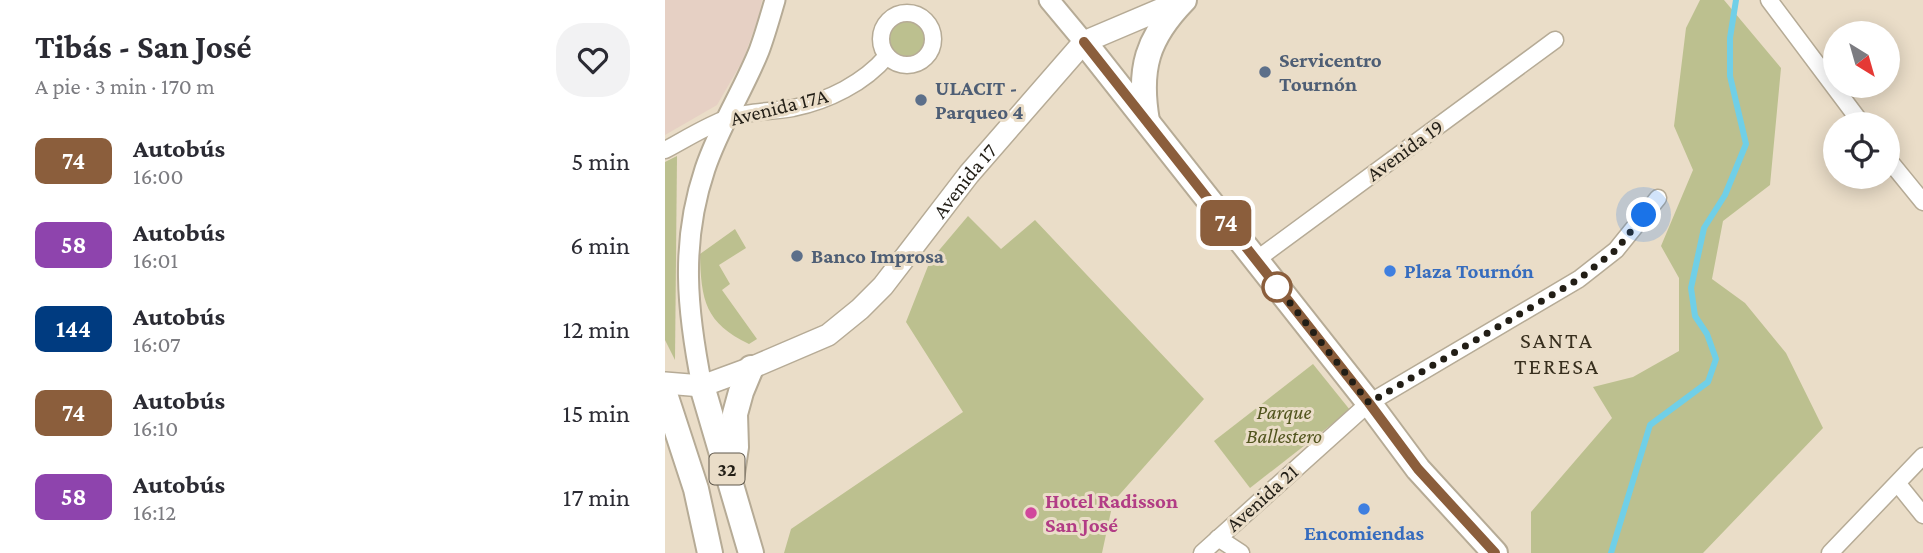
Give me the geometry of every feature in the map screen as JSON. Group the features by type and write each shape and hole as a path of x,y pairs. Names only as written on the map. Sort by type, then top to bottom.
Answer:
{"main road":[{"name":"Avenida 17","path":"702,386 828,335 860,309 896,270 969,174 1084,42 1183,0"},
{"path":"1147,122 1142,95 1144,68 1151,43 1165,19 1183,0"},
{"path":"1084,42 1418,469 1495,553"},
{"path":"730,481 736,447 736,414 751,368"},
{"path":"665,383 702,386"},
{"name":"32","path":"702,386 751,553"},
{"name":"32","path":"665,394 696,489 708,551"}],"street":[{"path":"702,386 688,304 689,248 693,215 705,169 724,119 759,52 775,0"},
{"path":"1049,0 1084,42"},
{"path":"1769,0 1853,112"},
{"name":"Avenida 19","path":"1256,260 1555,40"},
{"name":"Avenida 17A","path":"665,150 724,119 816,102 867,76 887,56"},
{"path":"1900,174 1923,202"},
{"name":"Avenida 21","path":"1202,553 1369,403 1579,279 1616,250 1658,198"},
{"path":"1830,553 1923,456"},
{"path":"1898,484 1923,515"},
{"path":"1219,538 1241,553"}],"shaded area":[{"path":"665,0 762,0 743,60 717,105 665,135"}],"green space":[{"path":"1700,0 1724,0 1781,68 1770,185 1723,221 1712,279 1745,303 1786,353 1823,428 1703,553 1531,553 1531,512 1612,418 1593,387 1633,377 1679,351 1679,278 1661,246 1693,170 1674,126 1686,28"},
{"path":"907,20 921,25 926,39 921,53 907,58 893,53 888,39 893,25"},
{"path":"677,156 675,360 665,340 665,162"},
{"path":"968,216 1001,249 1035,220 1204,399 1113,502 1102,553 784,553 791,529 963,412 906,322 930,261"},
{"path":"735,229 746,248 719,265 730,284 722,290 757,339 749,344 723,328 714,318 704,297 702,285 700,254"},
{"name":"Parque Ballestero","path":"1313,364 1350,410 1250,488 1214,441"}],"waterway":[{"path":"1611,553 1650,425 1708,382 1716,359 1707,334 1695,316 1691,288 1704,228 1725,195 1746,144 1730,76 1730,38 1736,0"}],"bus line":[{"name":"74","path":"1084,42 1418,469 1495,553"}],"place":[{"name":"Servicentro Tournón","path":"1265,72"},
{"name":"ULACIT - Parqueo 4","path":"921,100"},
{"name":"Banco Improsa","path":"797,256"},
{"name":"Plaza Tournón","path":"1390,271"},
{"name":"Encomiendas","path":"1364,509"},
{"name":"Hotel Radisson San José","path":"1031,513"}],"district":[{"name":"SANTA TERESA","path":"1557,353"}],"route":[{"path":"1277,287 1272,280 1369,403 1579,279 1616,250 1644,215"}]}
